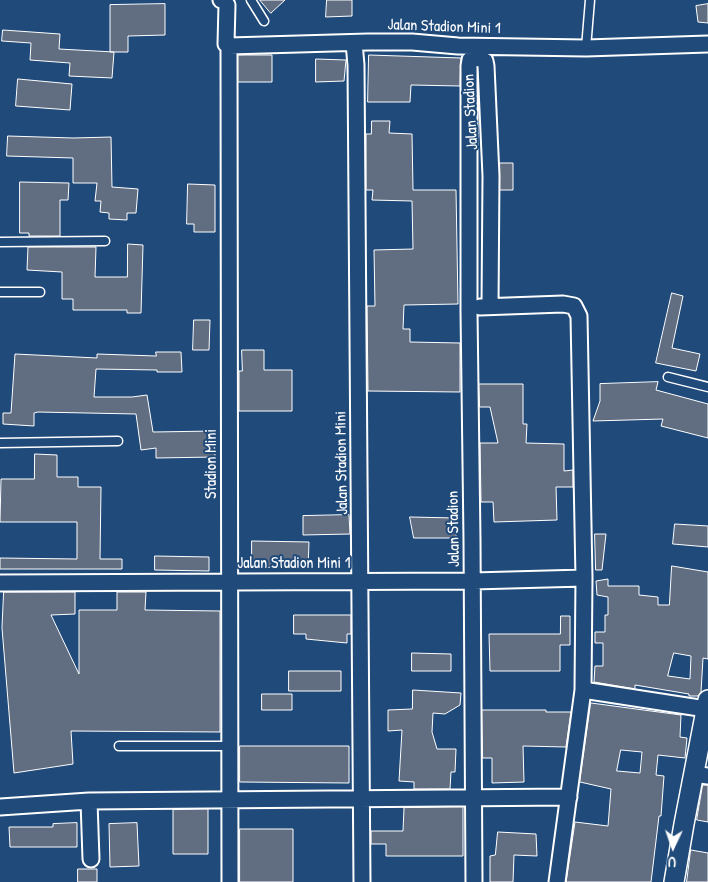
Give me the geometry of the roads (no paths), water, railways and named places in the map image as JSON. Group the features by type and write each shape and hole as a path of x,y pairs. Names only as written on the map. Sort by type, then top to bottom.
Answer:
{"street":[{"path":"223,0 226,5 225,42 229,46"},
{"name":"Jalan Stadion Mini 1","path":"229,46 412,42 458,46 586,48 708,44"},
{"name":"Jalan Stadion Mini","path":"354,43 356,74 361,581 360,799 362,882"},
{"name":"Stadion Mini","path":"229,46 230,882"},
{"name":"Jalan Stadion","path":"458,46 470,60 469,307 474,882"},
{"name":"Jalan Stadion","path":"470,60 481,59 485,62 486,66 492,176 490,306"},
{"path":"469,175 492,176"},
{"path":"469,307 563,304 574,306 577,310 584,578 583,690 556,882"},
{"name":"Jalan Stadion Mini 1","path":"2,583 472,581 584,578"},
{"path":"583,690 707,705 701,775 674,882"},
{"path":"0,807 89,801 569,798"},
{"path":"89,801 91,859"}],"lane":[{"path":"252,0 264,21"},
{"path":"586,48 590,0"},
{"path":"0,242 105,241"},
{"path":"0,292 40,292"},
{"path":"668,377 708,387"},
{"path":"0,443 118,440"},
{"path":"119,746 230,746"}]}
